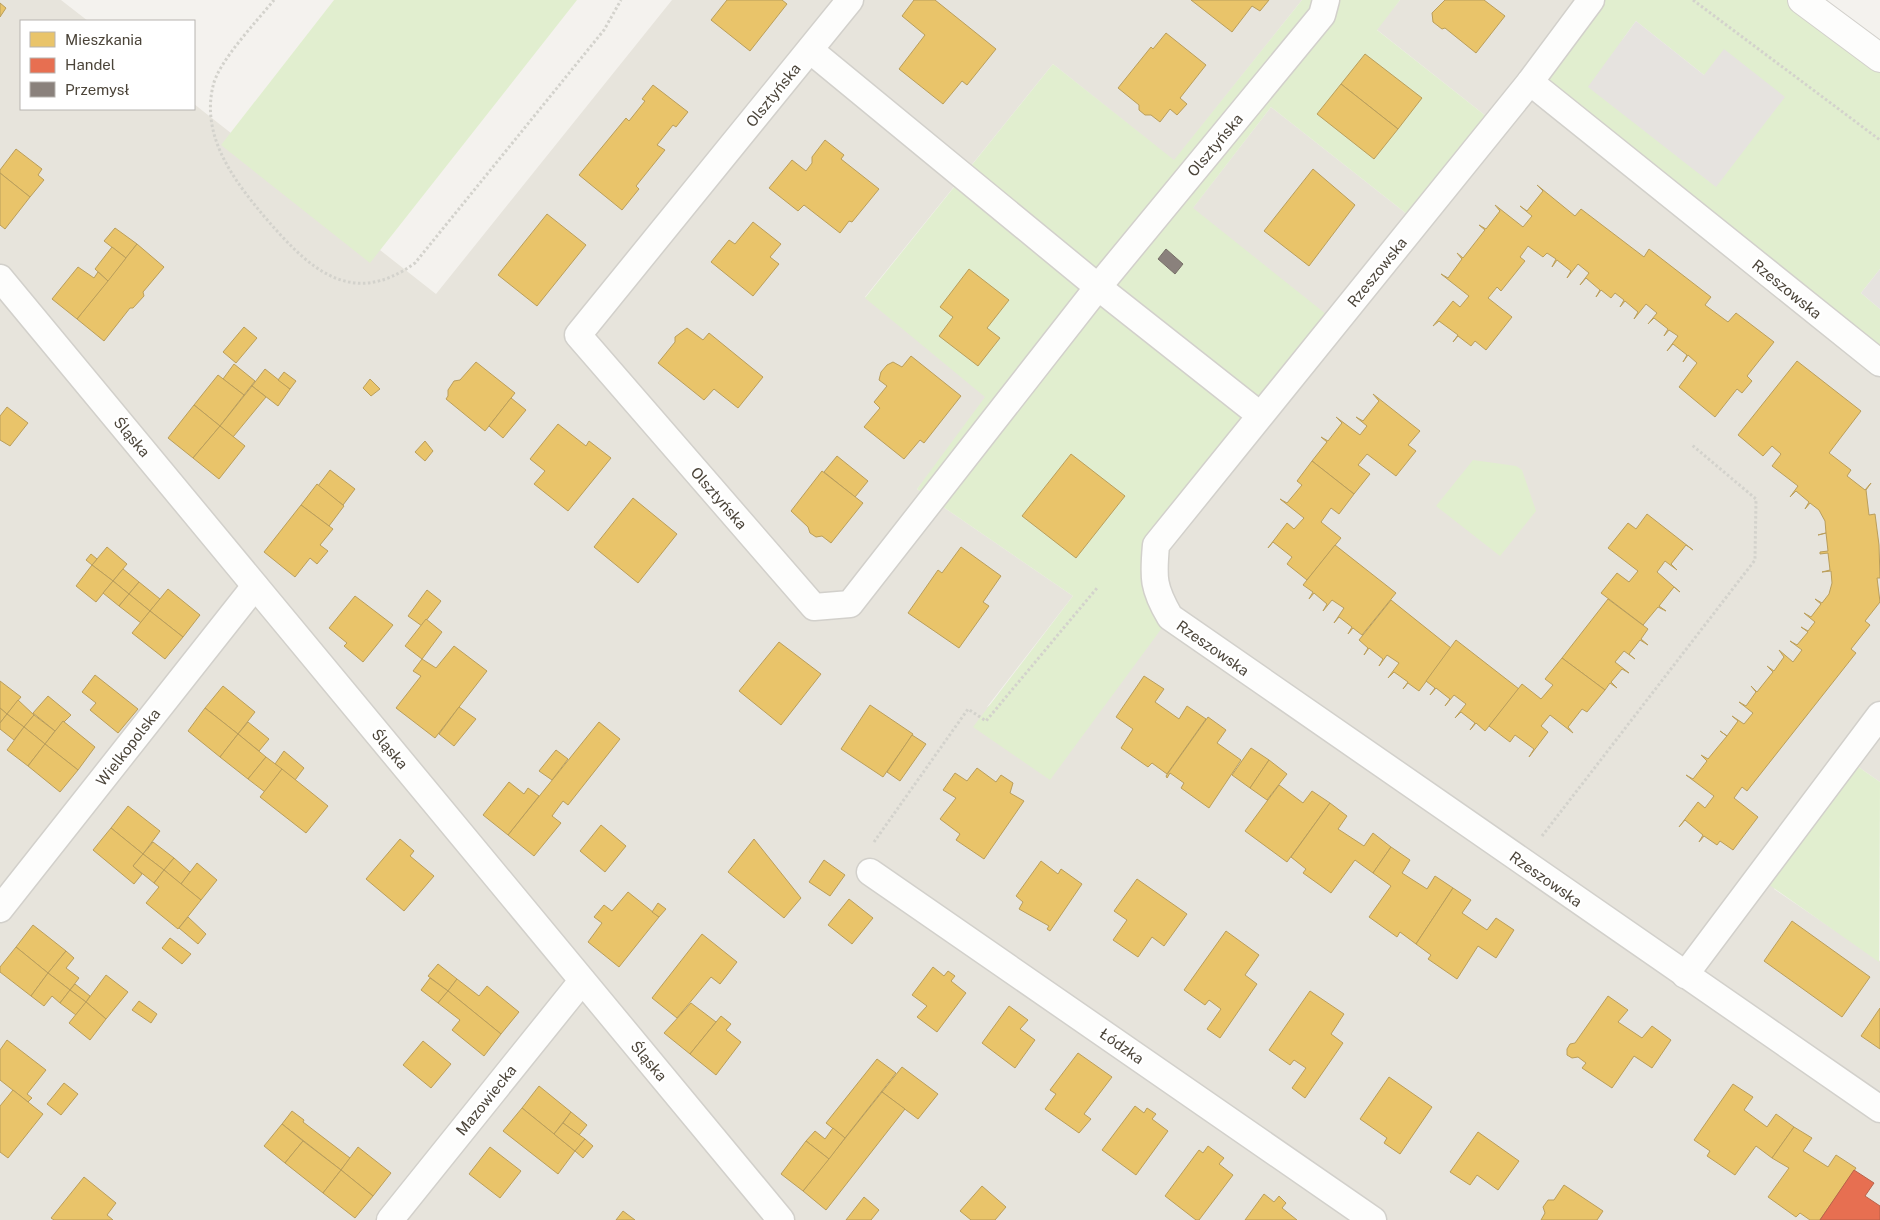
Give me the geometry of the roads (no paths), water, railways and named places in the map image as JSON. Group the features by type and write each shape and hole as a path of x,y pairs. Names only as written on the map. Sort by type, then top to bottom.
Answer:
{"street":[{"name":"Olsztyńska","path":"850,0 578,335 814,607 850,604 1098,286 1322,15 1326,0"},
{"name":"Rzeszowska","path":"1591,0 1530,82 1156,546 1153,576 1157,596 1170,617 1880,1110"},
{"path":"1802,0 1880,58"},
{"name":"Olsztyńska","path":"810,50 1260,416"},
{"name":"Rzeszowska","path":"1530,82 1880,363"},
{"name":"Śląska","path":"0,278 781,1220"},
{"name":"Wielkopolska","path":"0,909 255,586"},
{"path":"1685,975 1880,715"},
{"name":"Łódzka","path":"870,872 1373,1220"},
{"name":"Mazowiecka","path":"390,1220 582,981"}]}
